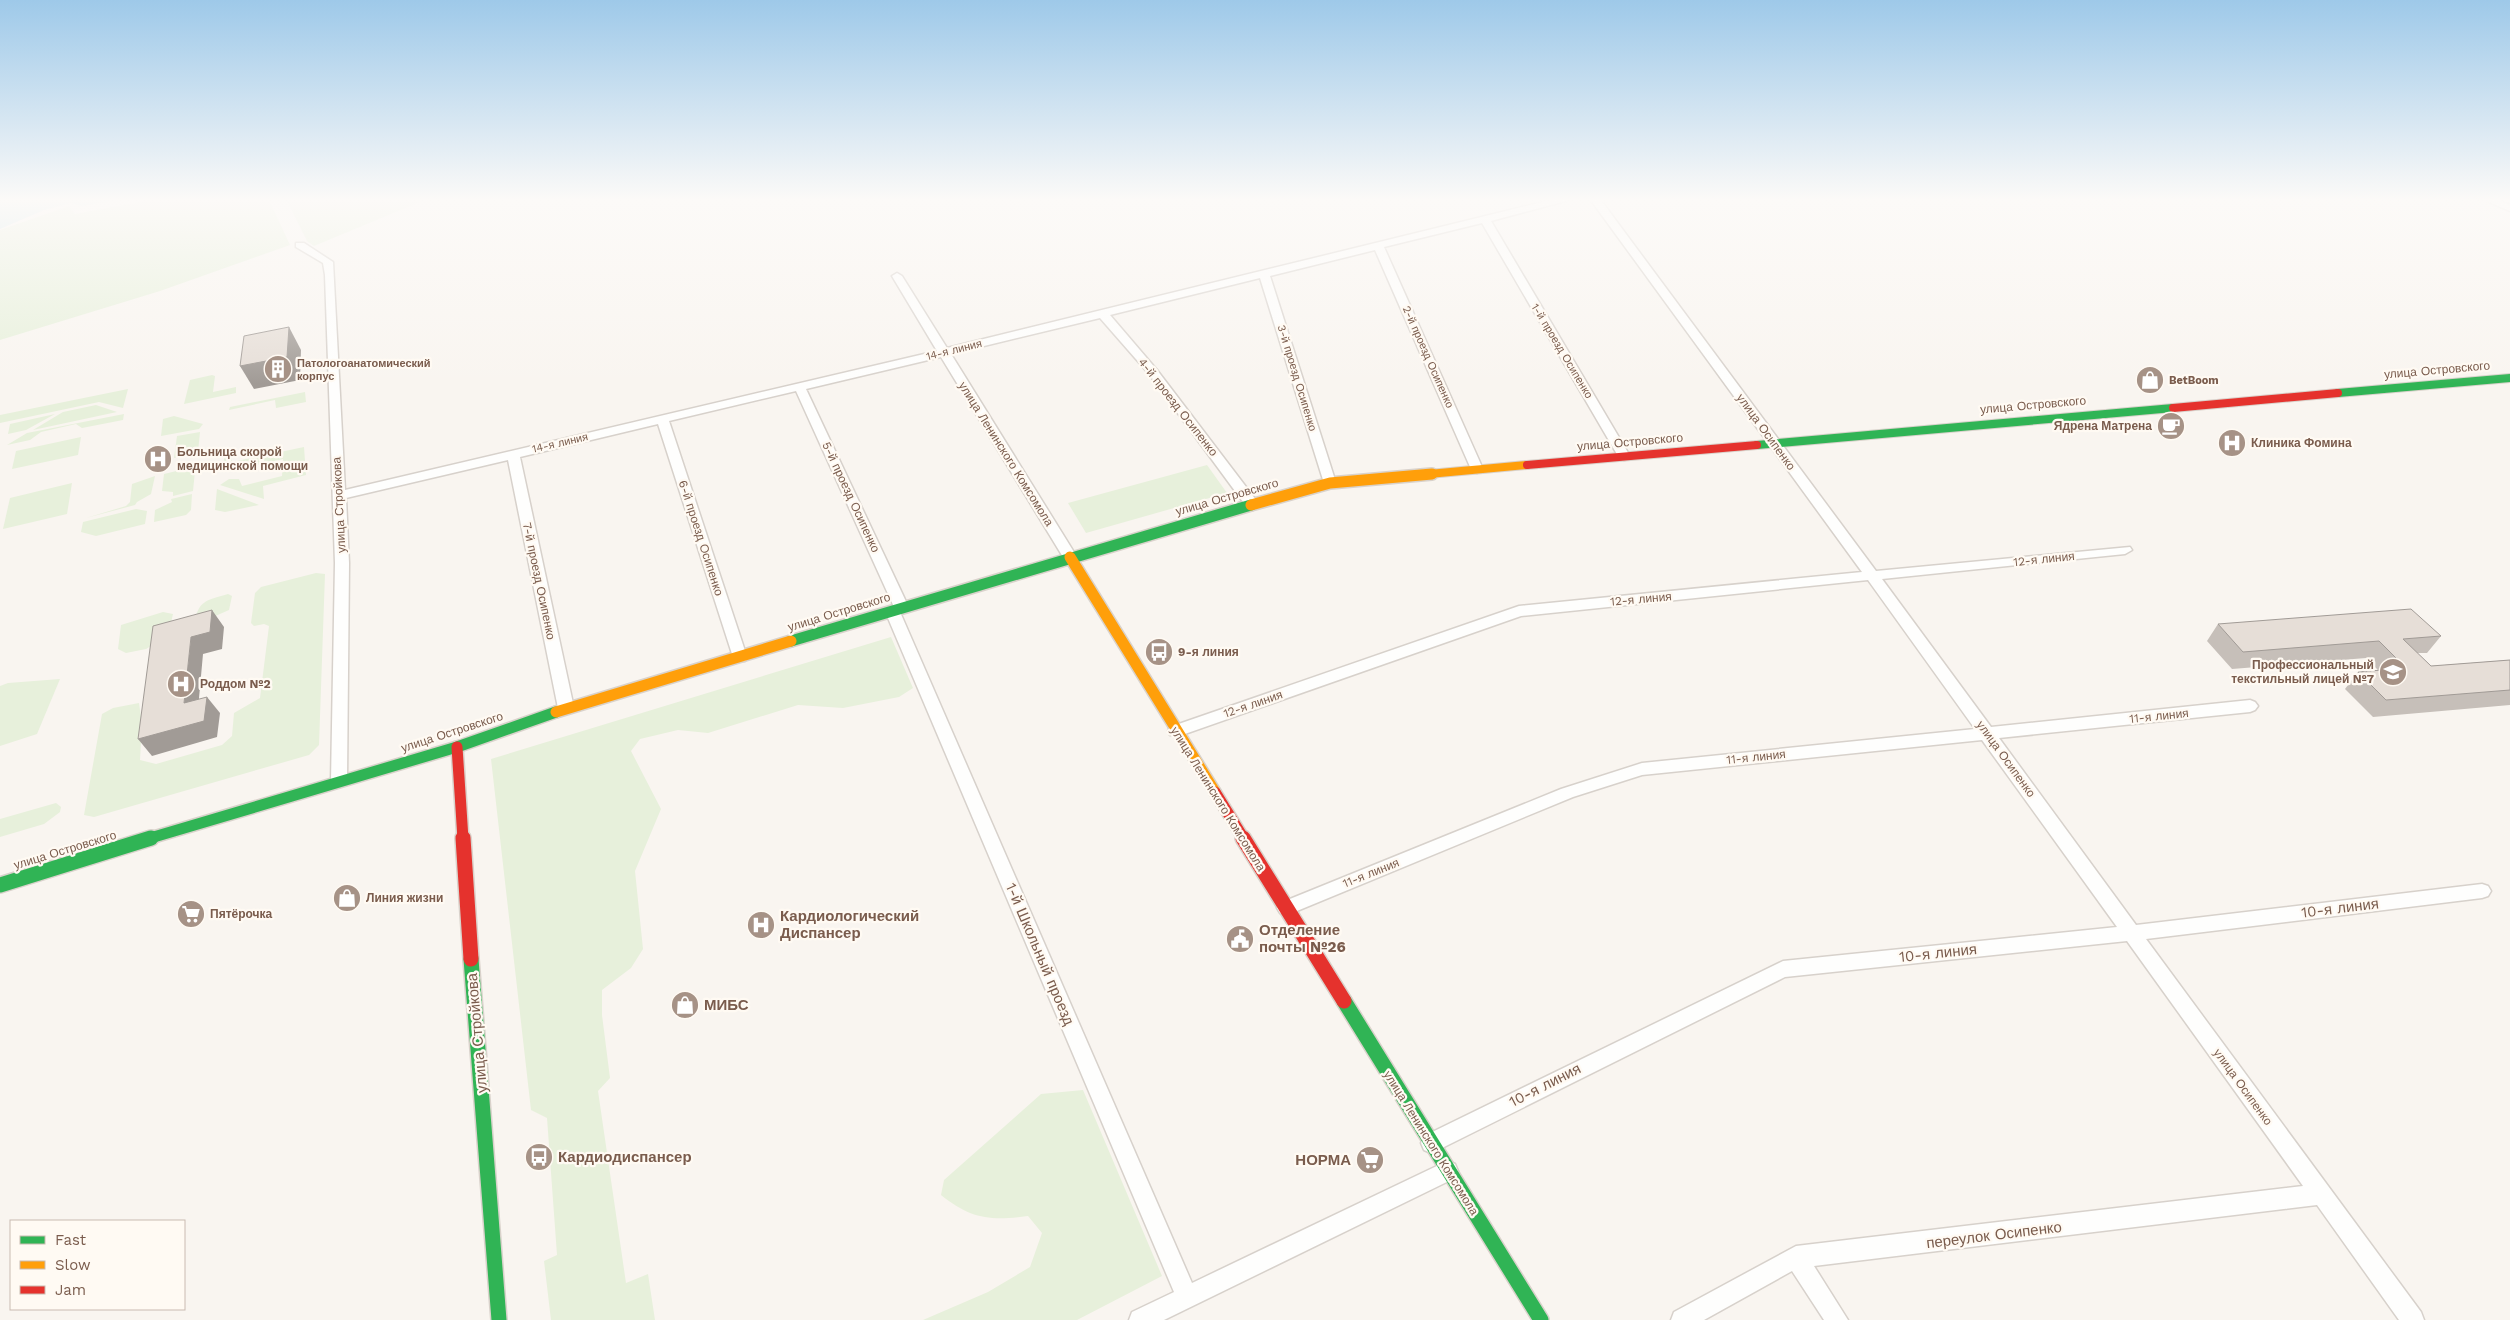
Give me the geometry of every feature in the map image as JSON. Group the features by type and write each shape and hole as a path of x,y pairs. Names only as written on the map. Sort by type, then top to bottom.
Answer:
{"street":[{"name":"улица Стройкова","path":"326,261 328,262 329,269 342,563 339,781"},
{"name":"14-я линия","path":"338,496 943,353 1319,261"},
{"name":"2-й проезд Осипенко","path":"1384,261 1477,469"},
{"name":"1-й проезд Осипенко","path":"1509,261 1624,456"},
{"name":"улица Осипенко","path":"1640,261 1988,734 2413,1320"},
{"name":"3-й проезд Осипенко","path":"1264,274 1330,483"},
{"name":"улица Ленинского Комсомола","path":"897,276 1541,1320"},
{"name":"4-й проезд Осипенко","path":"1102,313 1153,372 1251,503"},
{"name":"улица Островского","path":"0,885 339,781 457,747 566,708 1251,503 1330,483 2510,378"},
{"name":"5-й проезд Осипенко","path":"799,386 897,609"},
{"name":"6-й проезд Осипенко","path":"662,419 740,657"},
{"name":"7-й проезд Осипенко","path":"513,454 566,708"},
{"name":"12-я линия","path":"1176,731 1519,610 1873,577 2125,550"},
{"name":"1-й Школьный проезд","path":"897,609 1187,1297"},
{"name":"11-я линия","path":"1286,908 1567,793 1642,769 2250,706"},
{"name":"улица Стройкова","path":"457,747 466,908 499,1320"},
{"name":"10-я линия","path":"1431,1143 1783,969 2131,933 2482,891"},
{"path":"1140,1320 1448,1171"},
{"name":"переулок Осипенко","path":"1682,1320 1796,1257 2321,1194"},
{"path":"1796,1257 1837,1320"}],"green space":[{"path":"0,261 246,261 160,291 0,340"},
{"path":"215,376 213,392 236,387 236,393 184,404 190,380"},
{"path":"128,389 123,408 99,402 0,423 0,415"},
{"path":"305,392 306,402 276,408 275,400 229,410 230,407"},
{"path":"96,405 117,412 33,430 63,412"},
{"path":"55,414 26,430 8,434 10,424"},
{"path":"124,414 123,420 82,428 76,424 41,432 30,440 7,445 27,433"},
{"path":"174,416 203,424 199,429 161,436 163,419"},
{"path":"200,432 198,452 174,458 177,436"},
{"path":"81,437 78,455 12,469 16,451"},
{"path":"304,447 306,475 263,486 264,499 220,485 229,479 239,479 242,486 282,476 283,459 227,472 219,468 224,466 224,452 232,450 232,462"},
{"path":"1207,465 1227,493 1086,533 1068,503"},
{"path":"189,468 195,471 193,491 173,496 173,492 162,491 164,474"},
{"path":"155,476 151,494 135,505 86,518 126,506 130,502 132,484"},
{"path":"72,483 67,514 3,529 10,498"},
{"path":"217,489 259,505 225,512 215,510"},
{"path":"192,494 191,510 186,515 154,522 155,510 172,502 171,499"},
{"path":"136,509 147,511 145,524 96,536 81,532 83,522"},
{"path":"316,573 325,574 319,745 309,755 94,817 84,815 102,714 113,708 139,703 142,724 140,760 156,764 222,745 232,736 234,713 260,698 269,626 264,624 254,626 251,623 255,593 261,587"},
{"path":"228,594 232,596 229,610 194,625 200,606 214,598"},
{"path":"163,612 173,614 169,631 192,626 146,649 126,653 118,649 121,625"},
{"path":"891,637 913,688 899,697 843,708 798,705 708,733 678,730 640,739 631,751 661,809 635,871 643,949 631,968 602,990 602,1015 610,1078 598,1091 626,1283 648,1274 655,1320 551,1320 544,1261 557,1255 547,1118 531,1110 491,759"},
{"path":"60,679 37,734 0,746 0,686 8,683"},
{"path":"56,803 61,807 60,812 44,824 0,837 0,819"},
{"path":"1083,1090 1162,1276 1077,1320 923,1320 988,1292 1030,1267 1042,1233 1028,1216 992,1218 972,1214 962,1209 941,1195 944,1180 1041,1094"}],"building":[{"path":"289,327 287,357 240,366 244,336"},
{"path":"2411,609 2441,636 2403,639 2431,666 2510,660 2510,690 2386,700 2358,672 2406,668 2379,641 2243,652 2218,624"},
{"path":"212,610 210,632 191,637 184,703 207,697 204,721 138,739 153,626"}],"traffic: fast":[{"path":"2338,393 2510,378"},
{"path":"1757,445 2173,408"},
{"path":"791,641 1251,505"},
{"path":"0,885 204,821 457,747 556,712"},
{"path":"471,959 499,1320"},
{"path":"1344,1001 1541,1320"}],"traffic: slow":[{"path":"1251,505 1330,483 1527,465"},
{"path":"1070,557 1215,792"},
{"path":"556,712 791,641"}],"traffic: jam":[{"path":"2173,408 2338,393"},
{"path":"1527,465 1757,445"},
{"path":"457,747 471,959"},
{"path":"1215,792 1344,1001"}],"place":[{"name":"Патологоанатомический корпус","path":"278,369"},
{"name":"BetBoom","path":"2150,380"},
{"name":"Ядрена Матрена","path":"2171,426"},
{"name":"Клиника Фомина","path":"2232,443"},
{"name":"Больница скорой медицинской помощи","path":"158,459"},
{"name":"9-я линия","path":"1159,652"},
{"name":"Профессиональный текстильный лицей №7","path":"2393,672"},
{"name":"Роддом №2","path":"181,684"},
{"name":"Линия жизни","path":"347,898"},
{"name":"Пятёрочка","path":"191,914"},
{"name":"Кардиологический Диспансер","path":"761,925"},
{"name":"Отделение почты №26","path":"1240,939"},
{"name":"МИБС","path":"685,1005"},
{"name":"Кардиодиспансер","path":"539,1157"},
{"name":"НОРМА","path":"1370,1160"}]}
